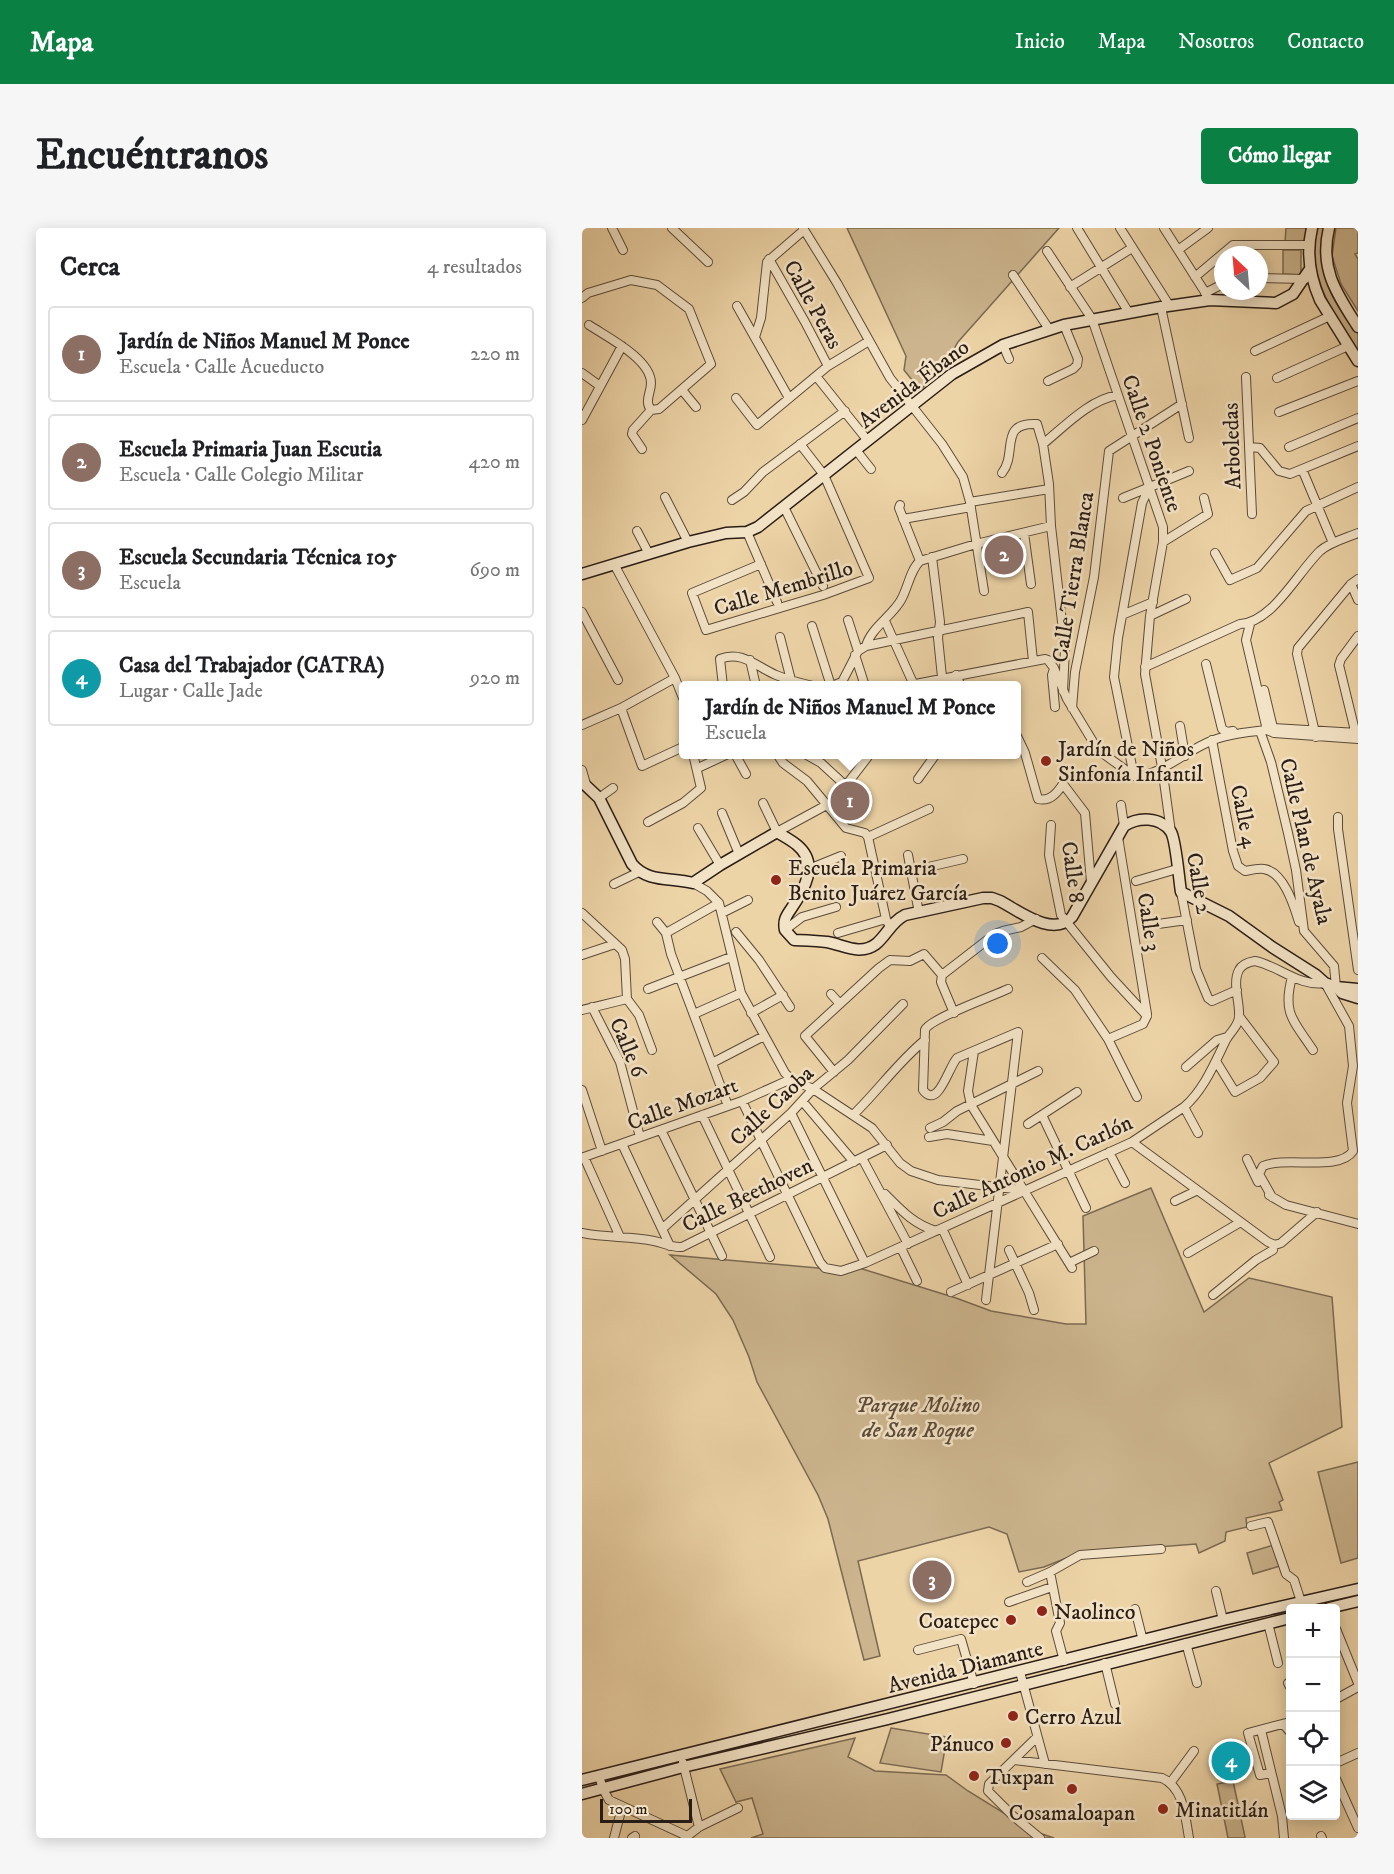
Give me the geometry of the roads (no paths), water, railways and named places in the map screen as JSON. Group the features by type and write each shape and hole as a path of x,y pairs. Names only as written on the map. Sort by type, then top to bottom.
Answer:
{"main road":[{"path":"1312,228 1307,274 1320,300 1358,361"},
{"path":"1329,228 1326,254 1328,273 1334,290 1358,327"},
{"path":"1293,294 1307,274"},
{"path":"1293,294 1305,294 1320,300"},
{"name":"Avenida Ébano","path":"582,574 688,542 726,533 747,532 764,524 952,374 1003,345 1064,325 1207,296 1269,303 1282,301 1293,294"},
{"path":"584,783 598,798 626,855 639,873 648,877 693,883 777,832 802,850 809,869 806,887 784,919 785,930 794,940 830,943 856,950 867,949 877,943 888,923 900,918 983,898 992,898 1051,926 1061,925 1067,922 1121,830 1132,821 1146,819 1163,825 1171,832"},
{"name":"Calle 2","path":"1171,832 1181,892"},
{"path":"1181,892 1229,916 1325,983 1336,987 1358,989"},
{"path":"1336,987 1341,993 1358,998"},
{"name":"Avenida Diamante","path":"1309,1604 1358,1589"},
{"path":"1340,1606 1358,1602"},
{"name":"Avenida Diamante","path":"582,1794 683,1762 944,1691 1223,1620 1286,1609"},
{"name":"Avenida Diamante","path":"582,1780 683,1762 947,1704 1286,1618"},
{"path":"1157,1637 1161,1649"},
{"path":"944,1691 947,1704"}],"street":[{"path":"612,228 623,250"},
{"path":"672,228 708,262"},
{"path":"1077,228 1129,313"},
{"path":"1120,228 1165,306 1189,438"},
{"path":"1164,228 1207,296 1214,291"},
{"path":"1178,250 1208,228"},
{"path":"755,337 761,318 766,264 803,229 837,283 890,378 955,462 966,484 971,505 984,591"},
{"path":"1195,276 1233,245 1309,245"},
{"path":"1070,287 1132,248"},
{"name":"Calle 2 Poniente","path":"1047,251 1092,319 1163,527 1163,542 1150,616 1145,667"},
{"name":"Calle Peras","path":"769,259 806,322 828,366"},
{"path":"1013,274 1049,329"},
{"path":"1268,277 1307,274"},
{"path":"582,298 588,293 631,280 657,285 685,304 692,313 711,363 659,409 651,410 639,424 632,434 642,449"},
{"path":"736,306 789,398"},
{"path":"1255,351 1330,316"},
{"path":"589,325 622,346 643,364 649,373 651,382 647,400 651,410"},
{"path":"1048,381 1074,369 1077,365 1078,359 1064,325"},
{"path":"736,398 757,425 828,366 869,341"},
{"path":"1003,345 1009,359"},
{"path":"582,420 622,346"},
{"path":"1277,378 1348,346"},
{"path":"582,373 600,386"},
{"path":"816,376 868,441"},
{"name":"Arboledas","path":"1246,377 1252,514"},
{"path":"1279,412 1358,381"},
{"path":"682,390 696,407"},
{"path":"1043,444 1091,406 1102,399 1118,394"},
{"path":"1131,436 1182,404"},
{"path":"732,500 744,492 763,472 845,411"},
{"path":"1289,447 1358,418"},
{"path":"1002,473 1009,464 1012,434 1020,426 1037,424 1043,444 1049,489 1065,648 1063,691"},
{"name":"Calle Tierra Blanca","path":"1072,708 1075,672 1094,577 1109,451 1131,436"},
{"path":"800,444 824,476"},
{"path":"1250,447 1260,448 1273,465 1284,474 1302,470 1356,447 1358,456"},
{"path":"856,450 871,469"},
{"path":"1302,470 1333,543"},
{"path":"1123,498 1190,471"},
{"name":"Calle Membrillo","path":"761,564 692,593 706,630 823,595 869,578 824,476"},
{"path":"1215,553 1230,580 1257,568 1299,516 1317,505 1358,487"},
{"path":"1134,776 1114,677 1122,615 1142,503 1149,488"},
{"path":"903,519 1049,489"},
{"path":"665,497 688,542"},
{"path":"1163,542 1208,514 1204,498"},
{"path":"900,505 903,519 920,561"},
{"path":"784,507 823,586"},
{"path":"866,646 870,637 902,599 915,567 920,561 976,544 1052,526"},
{"path":"637,531 649,554"},
{"path":"747,532 777,602"},
{"path":"1024,533 1031,584"},
{"path":"1145,667 1240,624 1250,624 1266,613 1319,552 1333,543 1358,533"},
{"path":"932,557 942,677"},
{"path":"614,564 679,687"},
{"path":"1355,582 1358,600"},
{"path":"1315,734 1297,654 1298,648 1355,582"},
{"path":"1150,616 1186,599"},
{"path":"1122,615 1153,602"},
{"path":"582,612 618,680"},
{"path":"842,681 856,653 866,646 1028,612 1033,661"},
{"path":"848,620 864,681"},
{"path":"885,621 908,681"},
{"path":"1250,624 1246,640 1267,730"},
{"path":"812,626 829,681"},
{"path":"923,681 1048,660 1072,708 1098,750 1134,776 1140,777 1185,756 1212,740 1247,733 1267,730 1274,733 1357,736 1340,665 1341,659 1358,636"},
{"path":"780,637 791,681"},
{"path":"722,681 720,659 729,655 750,660 788,681"},
{"path":"750,660 755,681"},
{"path":"1206,664 1222,729 1227,732 1240,730 1247,733"},
{"name":"Calle 2","path":"1145,667 1171,832"},
{"path":"1054,668 1052,675 1055,707"},
{"path":"956,675 958,681"},
{"path":"582,725 621,708 675,678"},
{"path":"1264,690 1267,730"},
{"path":"621,708 642,766 679,749"},
{"path":"1180,726 1185,756"},
{"name":"Calle Plan de Ayala","path":"1267,730 1271,762 1296,870 1304,931 1334,966 1336,987"},
{"name":"Calle 4","path":"1212,740 1233,851 1238,866 1245,871 1265,869 1277,876 1290,895 1304,931"},
{"path":"1021,744 1038,799 1054,796 1063,784 1085,813 1091,882"},
{"path":"648,822 683,803 701,788 695,759"},
{"path":"698,768 717,759"},
{"path":"738,759 746,774"},
{"path":"780,759 807,782 846,828 865,833 867,837 888,923 838,933"},
{"path":"814,759 846,786"},
{"path":"763,802 777,832 827,806 846,786 865,759"},
{"path":"918,779 932,759"},
{"path":"582,770 584,783"},
{"path":"598,798 614,788"},
{"name":"Calle 3","path":"1121,805 1121,830 1147,1016"},
{"path":"867,837 929,808"},
{"path":"722,813 739,854"},
{"path":"1338,817 1358,970"},
{"name":"Calle 8","path":"1051,825 1049,855 1059,909 1111,977 1147,1016"},
{"path":"698,828 720,865"},
{"path":"908,855 919,913"},
{"path":"809,869 841,856"},
{"path":"911,871 963,859"},
{"path":"1136,882 1178,869"},
{"path":"614,884 639,873"},
{"path":"693,883 707,891 719,903 741,993 791,1079 813,1089 872,1128 900,1163 924,1177 1025,1190"},
{"name":"Calle 2","path":"1181,892 1200,980 1208,998 1212,1001 1237,990"},
{"path":"722,913 748,900"},
{"path":"666,933 719,903"},
{"path":"785,930 802,917 836,907"},
{"path":"582,913 622,950 625,959 627,999 639,1015 652,1050"},
{"path":"941,976 995,934 1021,927 1036,919"},
{"path":"1158,924 1187,920"},
{"path":"657,922 666,933 728,1106"},
{"path":"736,932 790,1007"},
{"path":"582,955 615,944"},
{"path":"834,1072 805,1036 879,968 894,959 910,961 924,954 941,976 954,1013"},
{"path":"648,989 731,957"},
{"path":"1042,958 1075,990 1108,1039 1137,1097"},
{"path":"1216,1061 1234,1092 1260,1078 1274,1062 1239,1016 1237,990 1239,970 1251,961 1262,962 1292,977 1315,984 1325,983 1351,1034 1353,1066 1347,1103 1353,1151 1334,1162 1288,1161 1263,1166 1259,1174 1272,1197"},
{"path":"1292,977 1288,1012 1313,1050"},
{"path":"986,1300 1018,1032 957,1058 951,1064 940,1091 930,1096 923,1090 925,1040 926,1026 942,1016 1008,989"},
{"path":"694,1014 741,993"},
{"path":"831,994 840,1004"},
{"path":"751,1013 783,995"},
{"path":"582,1010 627,999"},
{"name":"Calle Caoba","path":"662,1229 804,1102 813,1089 834,1072 903,1004"},
{"name":"Calle 6","path":"592,1007 620,1062 640,1137"},
{"path":"1108,1039 1143,1024 1147,1016"},
{"name":"Calle Antonio M. Carlón","path":"786,1196 825,1268 841,1271 865,1263 1132,1142 1191,1101 1216,1061 1227,1037 1237,1024 1239,1016"},
{"path":"711,1063 764,1036"},
{"path":"1186,1067 1217,1040 1227,1037"},
{"path":"853,1115 905,1056 925,1040"},
{"path":"974,1051 968,1091 970,1105 1071,1265 1094,1251"},
{"path":"993,1141 930,1132 970,1105 1038,1071"},
{"name":"Calle Mozart","path":"620,1237 584,1157 742,1101 791,1079"},
{"path":"582,1090 602,1150"},
{"path":"1028,1124 1077,1092"},
{"path":"742,1101 786,1196"},
{"path":"804,1102 854,1162"},
{"path":"1184,1107 1198,1133"},
{"path":"791,1113 865,1263"},
{"path":"702,1115 770,1257"},
{"path":"1042,1116 1086,1208"},
{"path":"661,1130 722,1256"},
{"path":"1132,1142 1274,1247"},
{"path":"622,1144 670,1246"},
{"name":"Calle Beethoven","path":"582,1233 601,1237 654,1241 682,1247 887,1145"},
{"path":"1109,1152 1125,1183"},
{"path":"862,1158 880,1188 917,1281"},
{"path":"1246,1159 1265,1193 1287,1204 1358,1224"},
{"path":"880,1188 908,1218 922,1227 939,1230 968,1285"},
{"path":"1175,1201 1196,1191"},
{"path":"1213,1295 1317,1212"},
{"path":"1188,1253 1239,1223"},
{"path":"951,1292 1058,1244"},
{"path":"1244,1275 1274,1247"},
{"path":"1009,1250 1029,1293 1034,1311"},
{"path":"1251,1526 1268,1522 1286,1574 1293,1580 1301,1604"},
{"path":"1027,1582 1080,1555 1161,1549"},
{"path":"1050,1572 1060,1623 1056,1631 1064,1661"},
{"path":"1009,1602 1052,1587"},
{"path":"1216,1591 1223,1620"},
{"path":"1135,1609 1143,1641"},
{"path":"1268,1623 1278,1663"},
{"path":"918,1650 962,1639 974,1684"},
{"path":"1340,1641 1358,1685 1340,1696"},
{"path":"1186,1643 1197,1683"},
{"path":"1105,1663 1115,1704"},
{"path":"1020,1672 1045,1764"},
{"path":"1271,1773 1260,1775 1248,1733 1286,1724"},
{"path":"1261,1730 1282,1816 1284,1838"},
{"path":"1037,1737 989,1784 988,1791 1040,1838"},
{"path":"1171,1782 1194,1751"},
{"path":"1340,1761 1358,1753"},
{"path":"1014,1760 1127,1773 1162,1778 1171,1782 1179,1794 1189,1838"},
{"path":"683,1762 699,1827"},
{"path":"599,1776 609,1800 686,1837 699,1827 738,1808"},
{"path":"1340,1789 1358,1827"},
{"path":"614,1838 622,1807"}],"place":[{"name":"Escuela Primaria Juan Escutia","path":"1004,555"},
{"name":"Jardín de Niños Sinfonía Infantil","path":"1046,761"},
{"name":"Jardín de Niños Manuel M Ponce","path":"850,801"},
{"name":"Escuela Primaria Benito Juárez García","path":"776,880"},
{"name":"Escuela Secundaria Técnica 105","path":"932,1580"},
{"name":"Naolinco","path":"1042,1611"},
{"name":"Coatepec","path":"1011,1620"},
{"name":"Cerro Azul","path":"1013,1716"},
{"name":"Pánuco","path":"1006,1743"},
{"name":"Casa del Trabajador (CATRA)","path":"1231,1761"},
{"name":"Tuxpan","path":"974,1776"},
{"name":"Cosamaloapan","path":"1072,1789"},
{"name":"Minatitlán","path":"1163,1809"}],"park label":[{"name":"Parque Molino de San Roque","path":"918,1416"}]}
